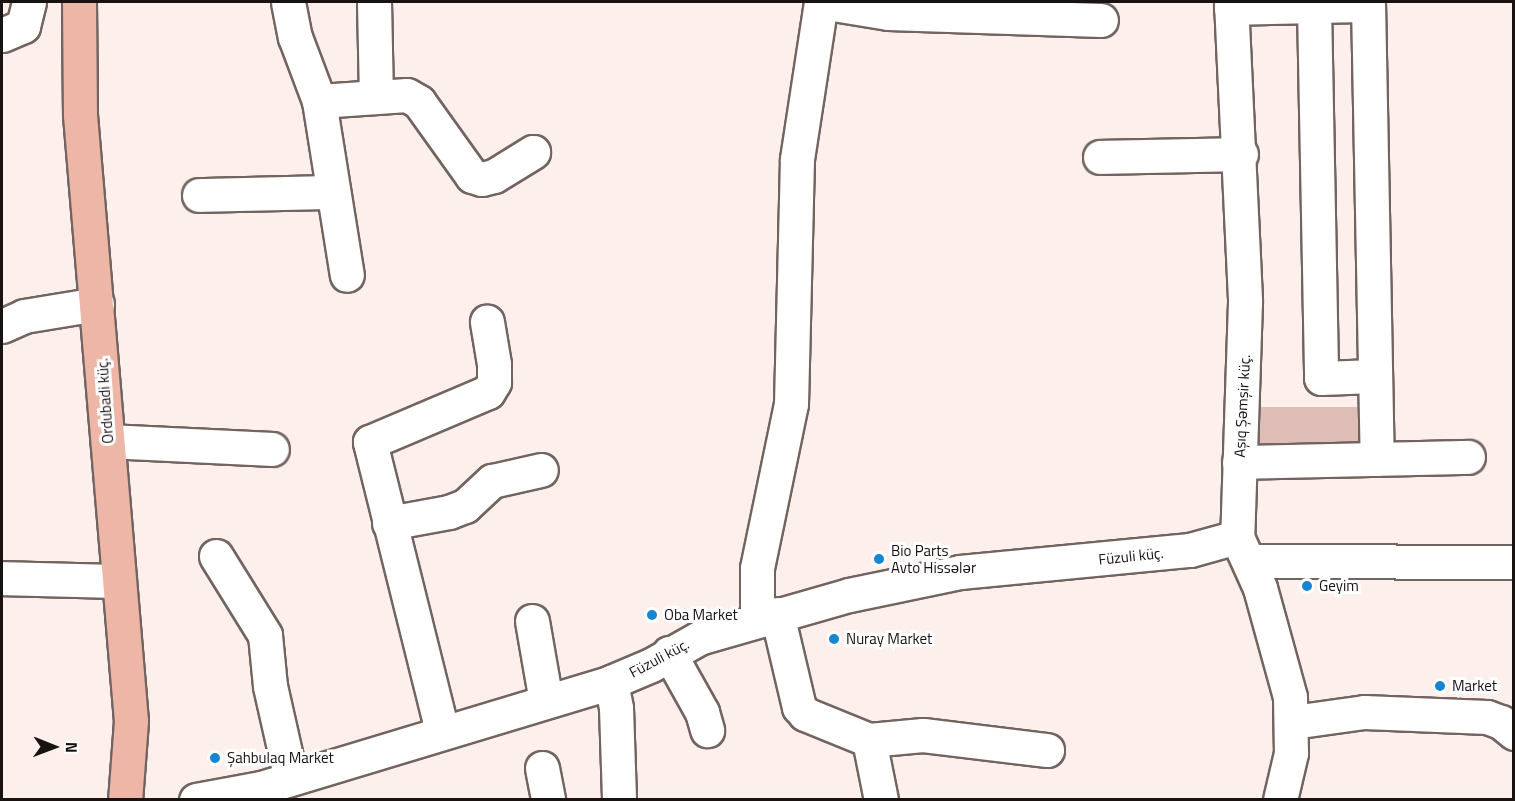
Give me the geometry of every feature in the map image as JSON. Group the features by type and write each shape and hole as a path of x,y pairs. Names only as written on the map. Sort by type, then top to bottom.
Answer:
{"main road":[{"name":"Ordubadi küç.","path":"80,2 80,115 131,721 125,800"}],"street":[{"path":"2,34 23,26 29,2"},
{"path":"288,2 295,37 319,101 347,275"},
{"path":"374,2 376,97"},
{"path":"1047,750 923,735 869,740 813,718 799,707 767,617 757,568 791,404 797,159 821,2 888,12 1101,20"},
{"path":"1231,4 1314,6 1368,3 1377,459"},
{"name":"Aşıq Şəmşir küç.","path":"1231,4 1241,154 1245,302 1239,462 1243,549 1284,667 1293,722 1289,764 1280,800"},
{"path":"1314,6 1321,378 1376,376"},
{"path":"319,101 407,95 419,102 472,176 482,179 494,176 532,152"},
{"path":"1100,157 1241,154"},
{"path":"199,195 333,192"},
{"path":"2,326 18,317 97,304"},
{"path":"442,731 370,442 488,392 494,382 494,364 487,322"},
{"path":"108,441 272,449"},
{"path":"1239,462 1468,458"},
{"path":"389,523 449,512 465,506 492,481 541,470"},
{"name":"Füzuli küç.","path":"195,800 291,779 442,731 611,682 651,666 669,653 699,638 767,617 921,578 1190,550 1243,549 1514,562"},
{"path":"216,556 265,635 270,686 291,779"},
{"path":"2,578 119,581"},
{"path":"532,621 546,700"},
{"path":"669,653 702,712 706,730"},
{"path":"611,682 616,708 619,800"},
{"path":"1293,722 1364,712 1487,717 1509,722"},
{"path":"869,740 880,800"}],"shaded area":[{"path":"1257,407 1360,407 1360,449 1257,449"}],"place":[{"name":"Bio Parts Avto Hissələr","path":"879,559"},
{"name":"Geyim","path":"1307,586"},
{"name":"Oba Market","path":"652,615"},
{"name":"Nuray Market","path":"834,639"},
{"name":"Market","path":"1440,686"},
{"name":"Şahbulaq Market","path":"215,758"}]}
